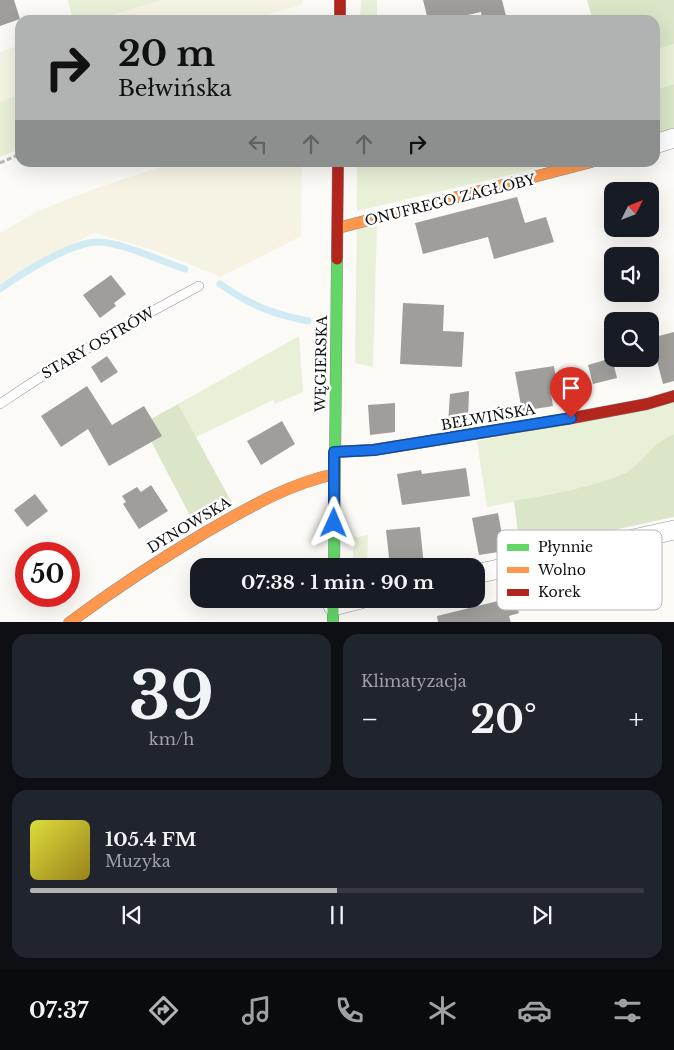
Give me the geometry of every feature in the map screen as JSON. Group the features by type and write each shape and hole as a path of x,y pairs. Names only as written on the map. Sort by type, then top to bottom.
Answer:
{"street":[{"path":"340,0 340,15"},
{"path":"660,142 674,138"},
{"name":"WĘGIERSKA","path":"334,558 338,167"},
{"name":"ONUFREGO ZAGŁOBY","path":"338,228 572,167"},
{"name":"BEŁWIŃSKA","path":"334,452 374,450 475,435 647,404 674,396"},
{"name":"DYNOWSKA","path":"69,622 135,576 230,518 309,478 335,474"}],"lane":[{"name":"STARY OSTRÓW","path":"0,404 50,370 110,334 199,286"}],"path":[{"path":"0,163 15,156"}],"shaded area":[{"path":"162,0 303,0 303,4 268,15 112,15"},
{"path":"15,47 15,96 0,102 0,52"},
{"path":"160,167 302,167 301,236 221,277 156,251 94,233 11,277 0,285 0,233 38,211 94,189"}],"green space":[{"path":"68,0 162,0 112,15 72,15"},
{"path":"361,0 377,0 377,15 360,15"},
{"path":"587,0 674,0 674,44 660,48 660,15 592,15"},
{"path":"674,44 674,84 660,88 660,48"},
{"path":"674,84 674,132 660,136 660,88"},
{"path":"15,96 15,151 0,157 0,102"},
{"path":"357,167 544,167 357,211"},
{"path":"377,224 373,367 355,363 357,227"},
{"path":"299,336 303,392 275,404 273,400 196,437 178,404"},
{"path":"674,401 674,434 659,442 636,465 623,474 573,490 487,507 477,441"},
{"path":"178,404 232,503 195,525 142,424"},
{"path":"674,434 674,517 613,530 518,530 514,501 555,494 611,479 630,470 659,442"},
{"path":"368,535 367,558 353,558 353,538"}],"building":[{"path":"0,0 14,0 19,15 15,15 15,21 0,26"},
{"path":"423,0 502,0 506,15 481,15 481,12 468,15 427,15"},
{"path":"517,197 525,223 546,217 554,242 494,259 488,237 423,254 415,223"},
{"path":"111,275 126,294 114,303 116,306 100,318 83,295"},
{"path":"403,303 444,305 443,331 464,332 462,367 400,364"},
{"path":"674,332 674,381 663,384 659,367 659,336"},
{"path":"107,356 118,372 101,383 91,367"},
{"path":"604,360 604,367 614,367 617,378 593,384 588,365"},
{"path":"554,366 558,392 551,393 553,406 522,411 515,372"},
{"path":"87,386 112,425 144,406 162,436 109,466 88,429 61,447 41,416"},
{"path":"469,391 468,421 448,424 450,394"},
{"path":"395,403 395,432 370,435 368,405"},
{"path":"282,421 295,444 261,465 247,441"},
{"path":"466,468 470,496 402,505 397,474 421,470 422,474"},
{"path":"151,485 168,511 139,529 123,504 126,502 122,496 137,487 141,492"},
{"path":"35,494 48,511 27,527 14,510"},
{"path":"498,513 501,530 497,530 497,552 479,555 472,518"},
{"path":"420,527 423,558 389,558 386,530"},
{"path":"497,601 497,610 518,610 519,613 509,616 511,622 438,622 437,616 469,608 485,608 485,604"}],"waterway":[{"path":"0,289 33,267 60,253 97,242 129,248 185,269"},
{"path":"220,284 241,298 262,308 308,321"}],"traffic: fast":[{"path":"334,558 337,259"},
{"path":"333,608 333,622"}],"traffic: slow":[{"path":"338,228 572,167"},
{"path":"335,452 373,450 567,419"},
{"path":"70,622 154,564 237,514 285,490 335,474"}],"traffic: jam":[{"path":"340,0 340,15"},
{"path":"337,259 338,167"},
{"path":"567,419 647,404 674,396"}],"route":[{"path":"334,523 334,452 374,450 571,418"}]}
